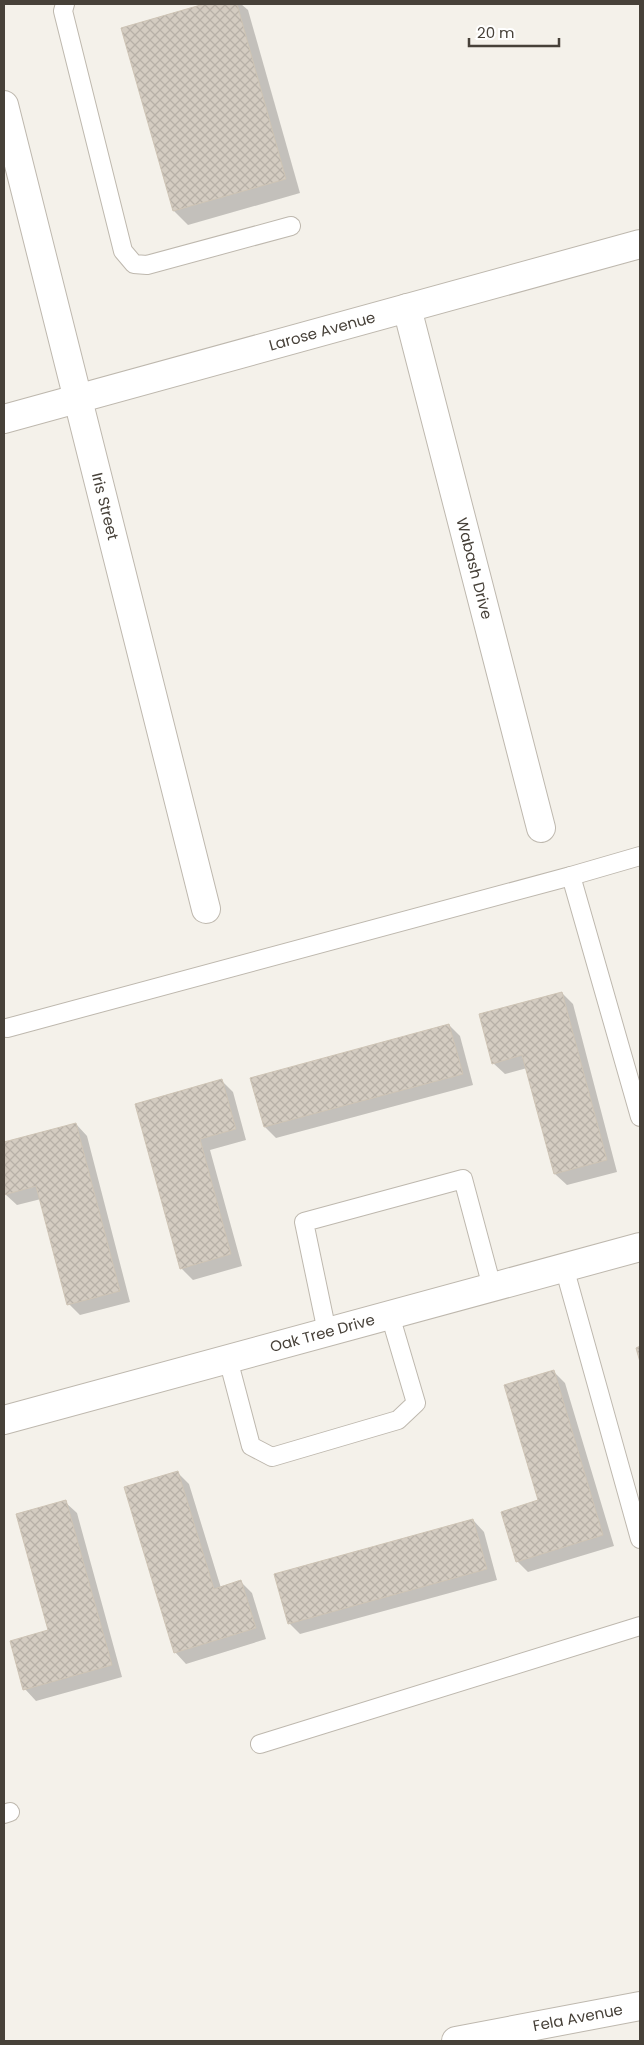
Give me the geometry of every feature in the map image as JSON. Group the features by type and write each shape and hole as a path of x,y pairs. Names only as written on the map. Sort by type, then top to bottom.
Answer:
{"street":[{"name":"Iris Street","path":"4,105 206,909"},
{"name":"Larose Avenue","path":"4,419 640,244"},
{"name":"Wabash Drive","path":"407,308 541,828"},
{"name":"Oak Tree Drive","path":"5,1416 228,1359 640,1247"},
{"name":"Fela Avenue","path":"456,2041 640,2006"}],"lane":[{"path":"65,4 63,11 123,252 134,264 147,265 291,226"},
{"path":"7,1028 640,856"},
{"path":"572,876 640,1117"},
{"path":"327,1332 304,1222 453,1181 463,1179 492,1287"},
{"path":"564,1267 640,1539"},
{"path":"228,1359 251,1446 272,1457 398,1420 416,1403 390,1315"},
{"path":"260,1744 640,1626"}],"building":[{"path":"204,4 237,4 286,179 173,211 121,28"},
{"path":"562,992 607,1160 554,1174 522,1055 492,1064 479,1014"},
{"path":"449,1024 463,1074 264,1127 250,1078"},
{"path":"222,1079 236,1129 200,1139 231,1254 180,1269 135,1104"},
{"path":"76,1123 120,1291 67,1305 36,1186 4,1195 4,1142"},
{"path":"640,1346 640,1362 636,1348"},
{"path":"554,1370 603,1535 516,1562 501,1512 538,1500 504,1385"},
{"path":"178,1471 214,1589 241,1580 256,1628 174,1653 124,1487"},
{"path":"66,1500 112,1665 23,1690 10,1641 48,1630 16,1514"},
{"path":"473,1519 487,1569 288,1624 274,1574"}]}
